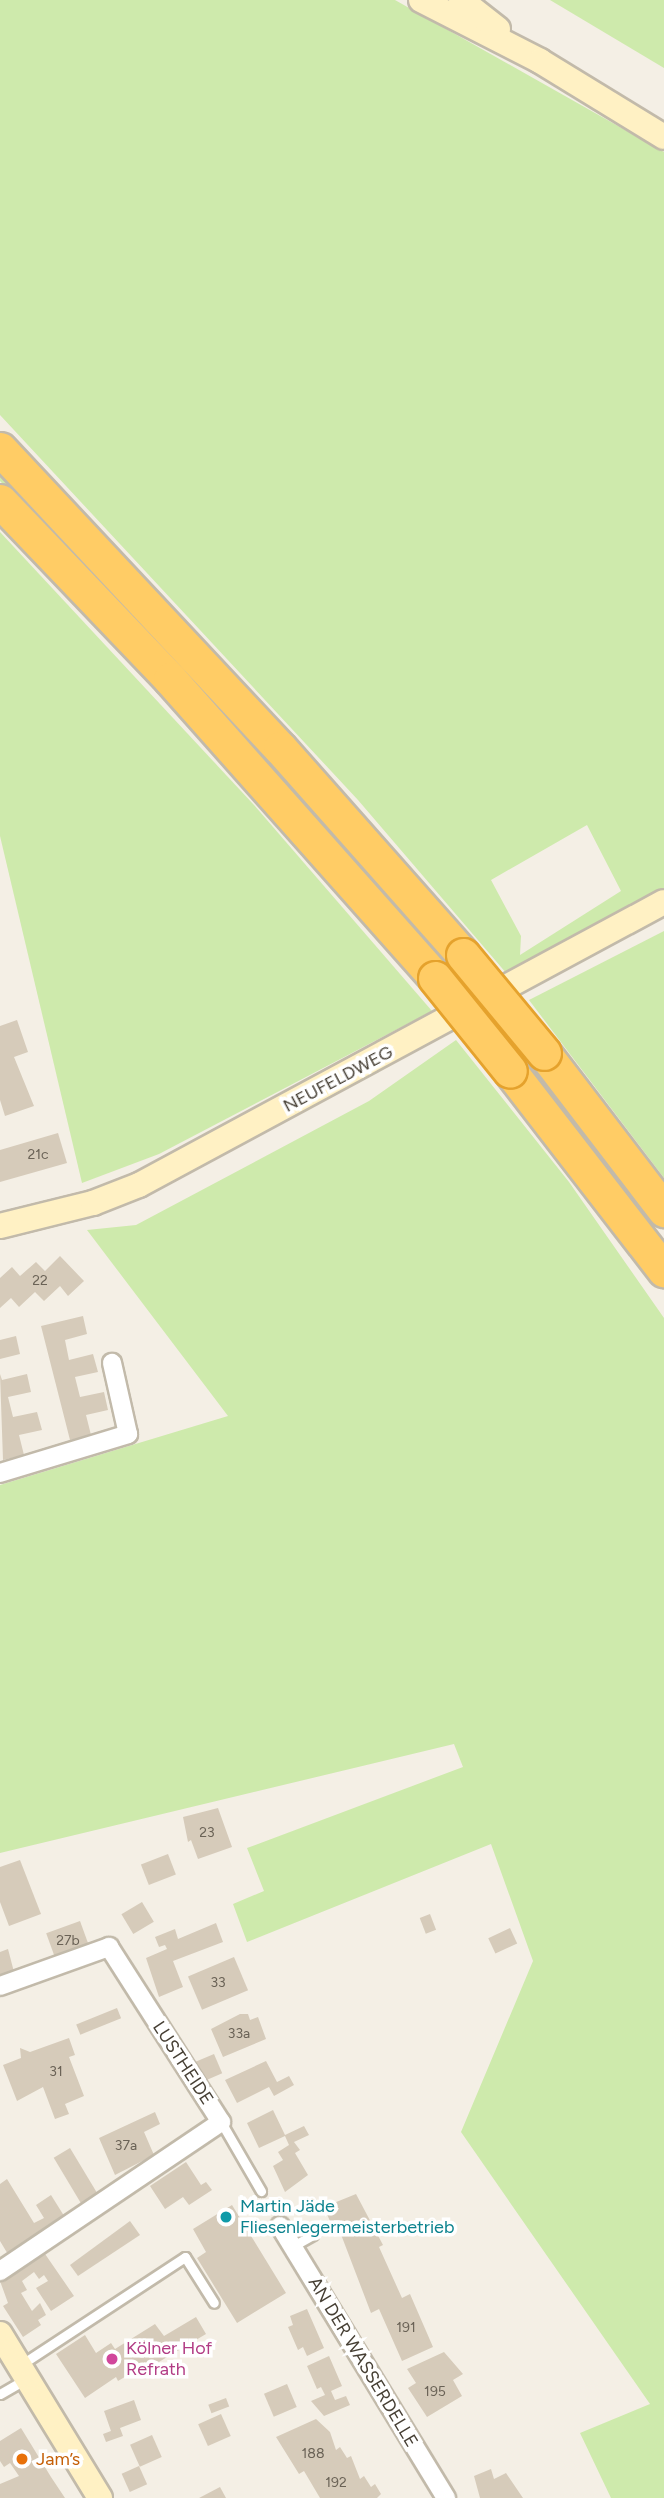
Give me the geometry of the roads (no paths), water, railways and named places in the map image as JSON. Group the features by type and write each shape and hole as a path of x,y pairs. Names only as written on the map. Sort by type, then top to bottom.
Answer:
{"highway":[{"path":"0,449 280,748 463,955 544,1053 664,1210"},
{"path":"0,501 170,679 435,978 664,1269"}],"main road":[{"path":"421,0 540,61 664,137"},
{"path":"461,0 540,61"},
{"name":"NEUFELDWEG","path":"0,1226 93,1203 139,1185 664,902"},
{"path":"0,2334 100,2498"}],"street":[{"path":"0,1473 128,1434 112,1363"},
{"name":"LUSTHEIDE","path":"0,1986 109,1947 221,2122 0,2271"},
{"name":"AN DER WASSERDELLE","path":"280,2226 446,2498"}],"lane":[{"path":"221,2122 261,2191"},
{"path":"293,2246 313,2235"},
{"path":"0,2394 23,2371 185,2257 214,2303"}],"place":[{"name":"Martin Jäde Fliesenlegermeisterbetrieb","path":"226,2217"},
{"name":"Kölner Hof Refrath","path":"112,2359"},
{"name":"Jam’s","path":"22,2459"}]}
